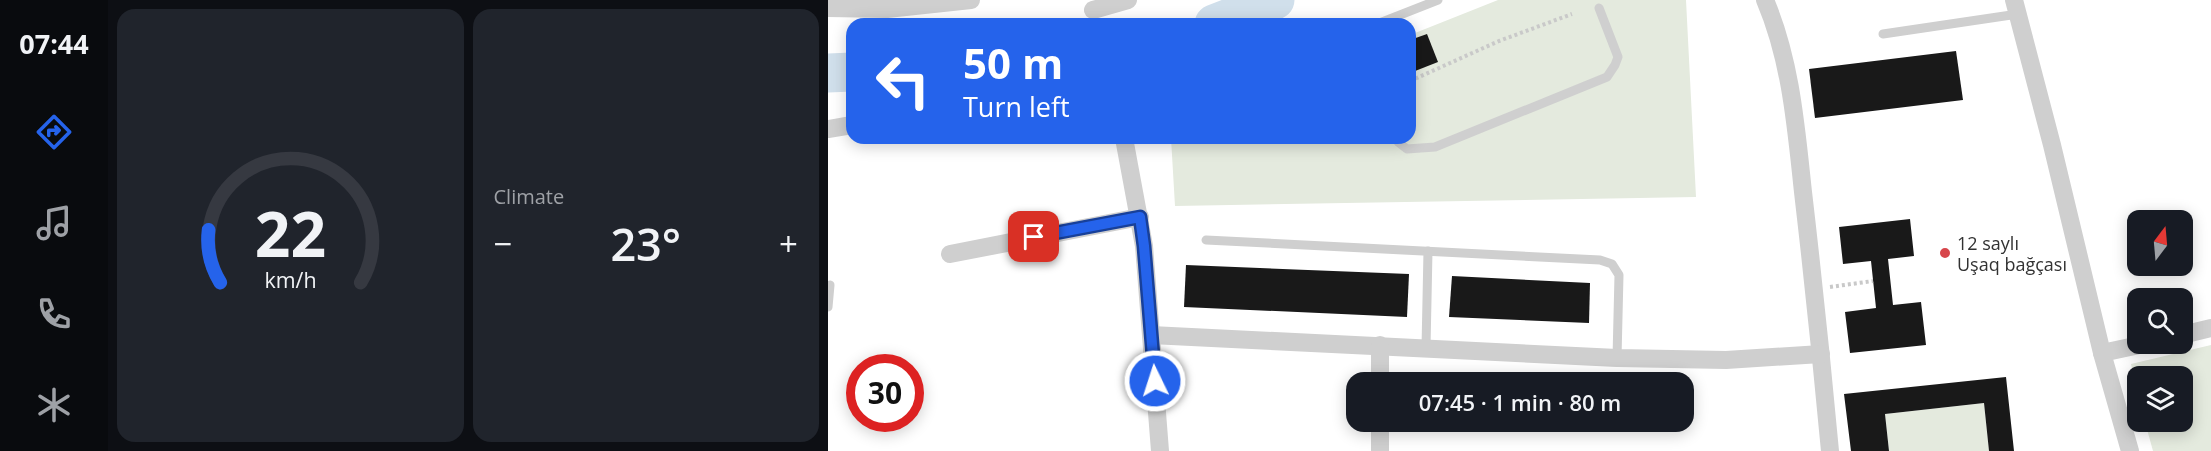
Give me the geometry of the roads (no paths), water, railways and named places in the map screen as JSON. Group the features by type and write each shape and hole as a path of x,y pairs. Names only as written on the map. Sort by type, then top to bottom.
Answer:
{"street":[{"path":"828,8 887,9 971,0"},
{"path":"1093,13 1128,0"},
{"path":"1765,0 1783,54 1792,99 1815,289 1830,451"},
{"path":"2016,7 2102,353 2130,451"},
{"path":"828,129 846,127"},
{"path":"1125,144 1140,217 1160,451"},
{"path":"950,254 1140,217"},
{"path":"2193,332 2211,328"},
{"path":"1151,335 1617,358 1726,360 1821,354"},
{"path":"1380,345 1380,372"},
{"path":"2102,353 2127,348"},
{"path":"1380,432 1380,451"}],"lane":[{"path":"1392,18 1438,0"},
{"path":"1883,34 2016,7"},
{"path":"1401,144 1407,149 1434,147 1607,77 1618,57 1599,8"},
{"path":"1206,240 1600,260 1612,264 1619,276 1617,358"},
{"path":"1426,348 1428,251"},
{"path":"828,307 830,285"}],"waterway":[{"path":"1229,18 1275,0"},
{"path":"828,73 846,72"}],"place":[{"name":"12 saylı Uşaq bağçası","path":"1945,253"}]}
